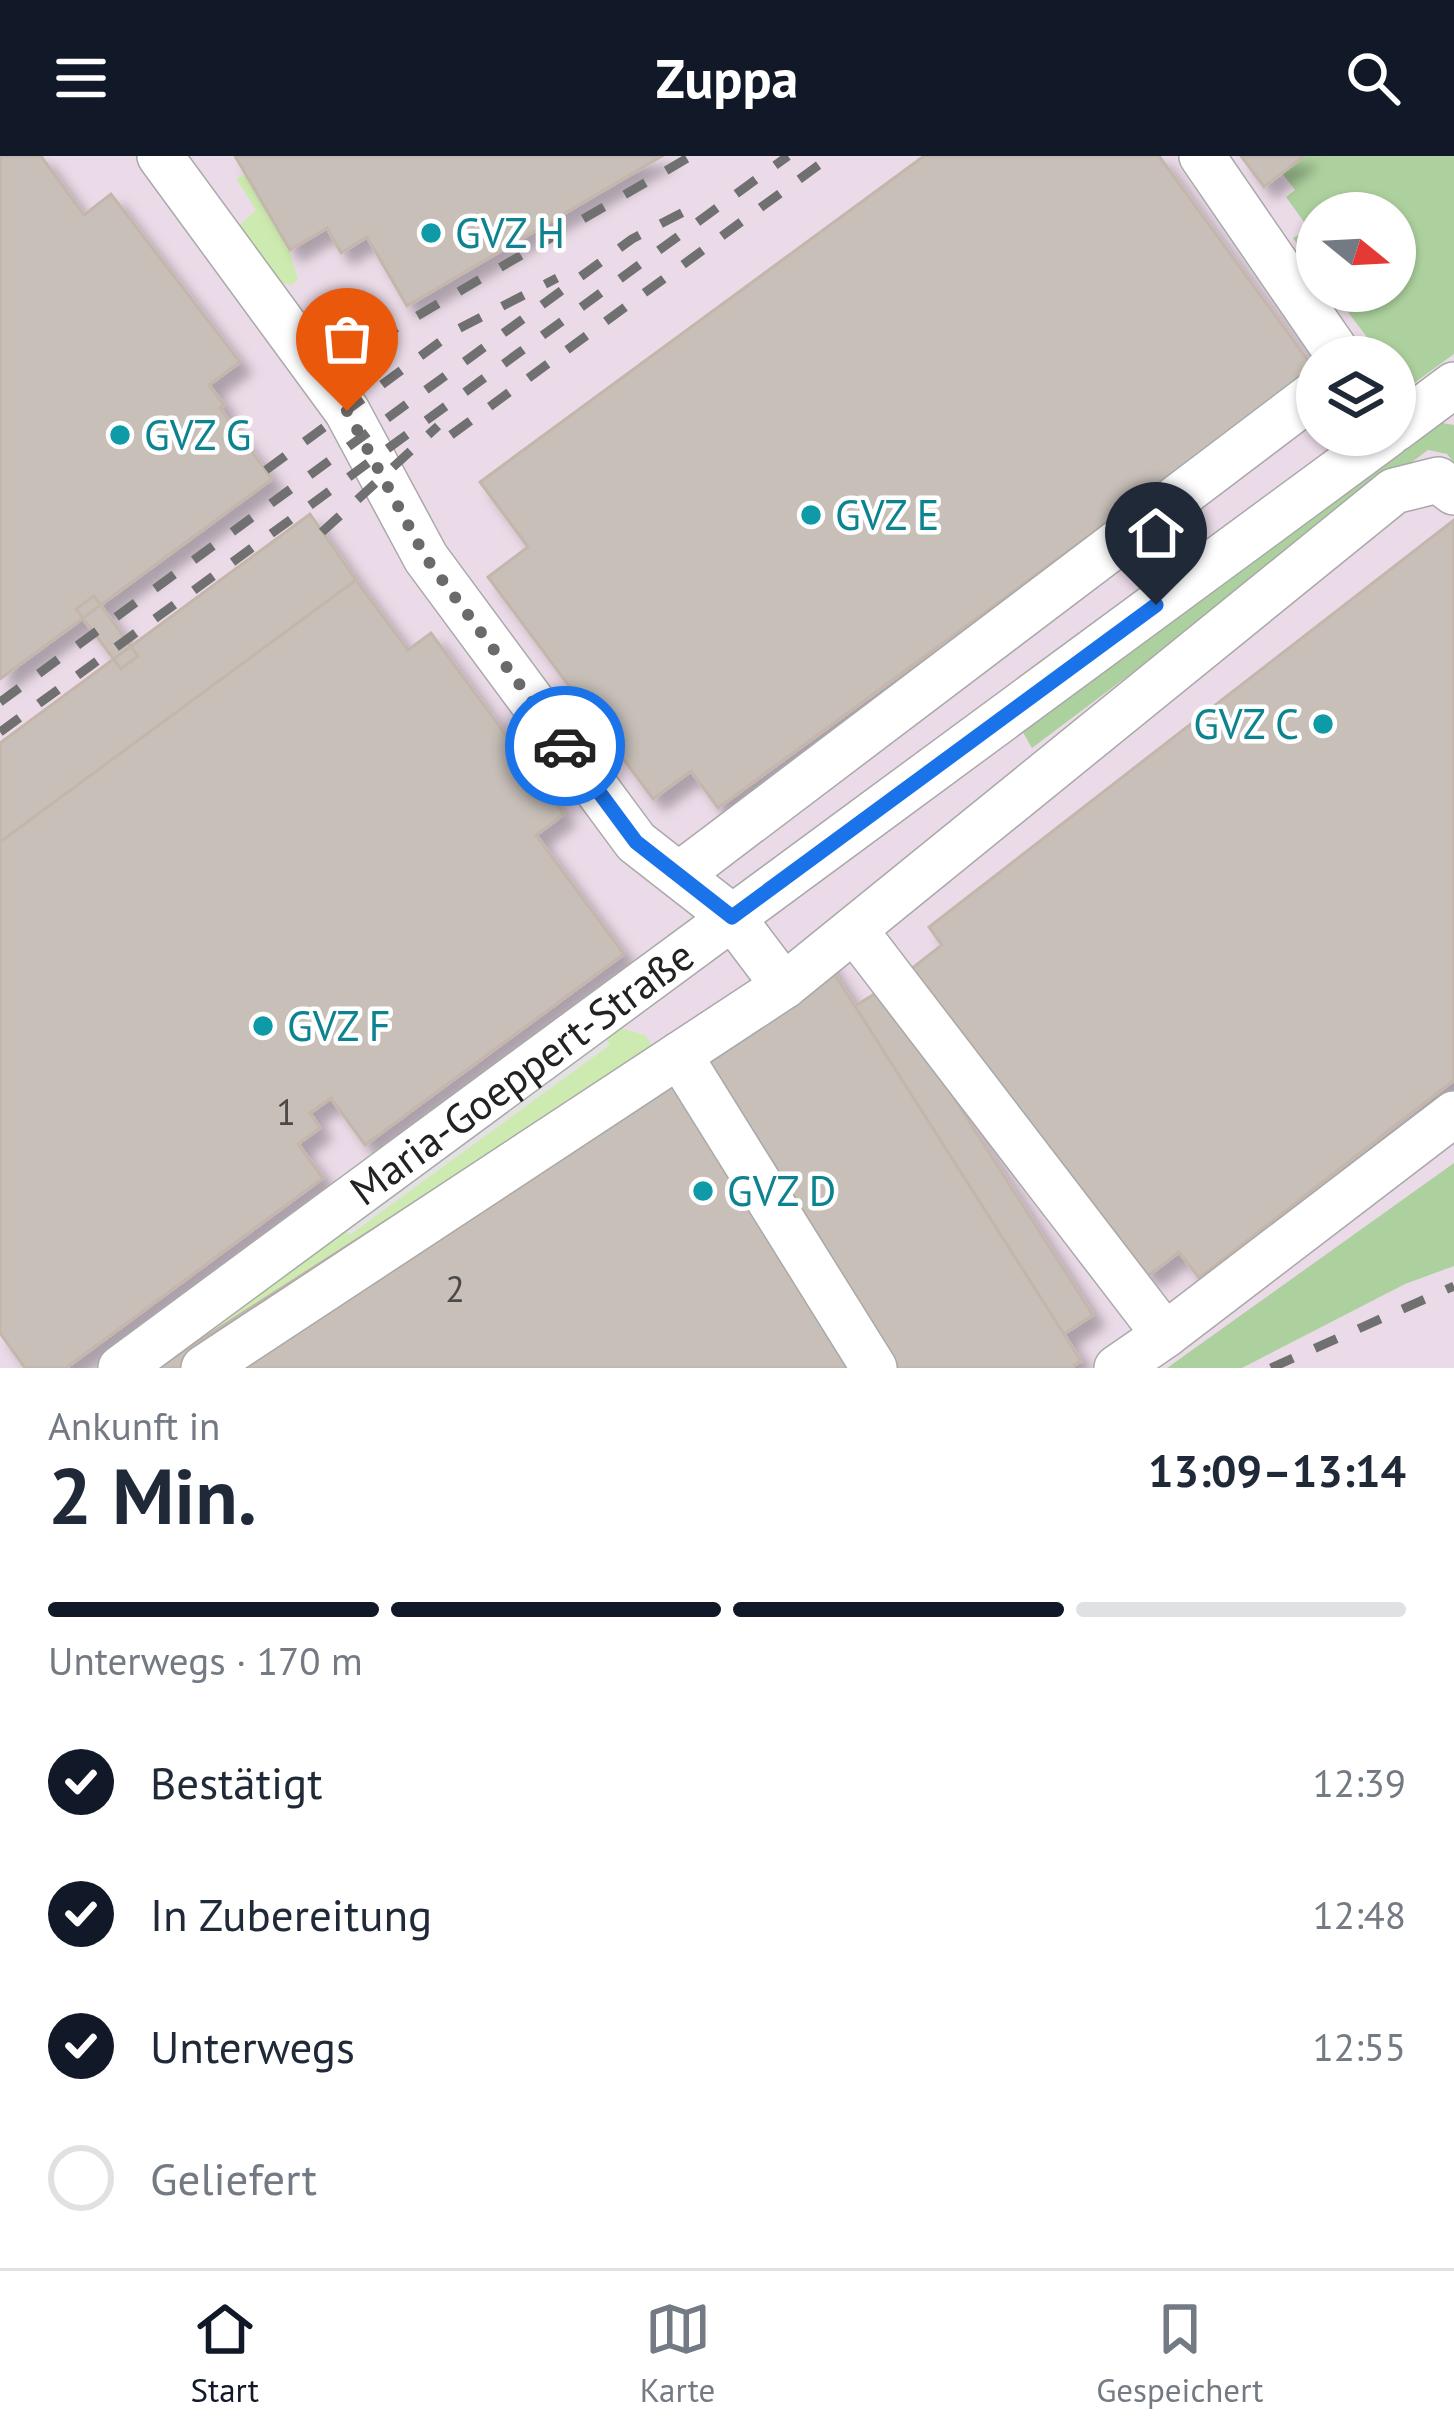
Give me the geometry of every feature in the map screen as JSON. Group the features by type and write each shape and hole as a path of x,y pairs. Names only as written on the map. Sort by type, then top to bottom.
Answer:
{"lane":[{"path":"160,156 347,411 426,558 636,842 732,917 784,986"},
{"path":"1202,156 1326,336"},
{"path":"1416,414 1454,386"},
{"path":"679,875 1296,408"},
{"name":"Maria-Goeppert-Straße","path":"121,1368 1358,456"},
{"path":"204,1368 784,986 1394,491 1438,480 1454,492"},
{"path":"856,932 1165,1335"},
{"path":"679,1055 874,1368"},
{"path":"1117,1368 1454,1114"}],"shaded area":[{"path":"0,156 1454,156 1454,1368 0,1368"},
{"path":"602,1033 610,1045 349,1235 341,1223"}],"green space":[{"path":"1304,156 1454,156 1454,354 1416,382 1416,336 1366,336 1348,312 1416,312 1416,192 1296,192 1296,211 1286,197 1295,190 1282,173"},
{"path":"245,174 289,250 298,279 292,285 280,283 237,227 256,210 236,179"},
{"path":"1425,420 1454,425 1454,463 1447,454 1428,450 1032,748 1021,729 1378,456 1416,456 1416,427"},
{"path":"621,1028 645,1035 654,1048 157,1368 341,1223 350,1235 609,1045 602,1033"},
{"path":"1454,1163 1454,1266 1405,1284 1242,1368 1167,1368"}],"building":[{"name":"GVZ G","path":"0,156 41,156 84,215 111,194 240,362 209,385 224,405 220,408 272,479 0,679"},
{"name":"GVZ H","path":"235,156 662,156 407,306 367,237 341,253 327,228 290,250"},
{"name":"GVZ E","path":"924,156 1159,156 1296,344 1296,384 718,808 691,771 653,799 488,577 528,547 480,482"},
{"path":"1241,156 1304,156 1264,187"},
{"path":"310,514 356,580 0,842 0,743"},
{"name":"GVZ C","path":"1454,520 1454,1080 1199,1278 1179,1252 1148,1276 911,969 942,945 929,927"},
{"name":"GVZ F","path":"356,580 408,650 431,633 564,814 536,835 624,954 365,1145 331,1098 310,1113 320,1128 298,1144 323,1178 66,1368 25,1368 0,1333 0,842"},
{"path":"94,596 138,656 121,669 76,609"},
{"name":"GVZ D","path":"816,945 1081,1361 1070,1368 157,1368"},
{"path":"884,988 1093,1315 1064,1334 855,1006"}],"railway":[{"path":"376,340 691,156"},
{"path":"0,732 788,156"},
{"path":"451,435 831,156"},
{"path":"0,702 632,239 689,209"},
{"path":"266,470 456,330 557,278"},
{"path":"322,532 438,426"},
{"path":"1271,1368 1454,1286"}],"way so far":[{"path":"347,411 426,558 565,746"}],"place":[{"name":"GVZ H","path":"431,233"},
{"name":"GVZ G","path":"120,435"},
{"name":"GVZ E","path":"811,515"},
{"name":"GVZ C","path":"1323,724"},
{"name":"GVZ F","path":"263,1026"},
{"name":"GVZ D","path":"703,1191"}],"route":[{"path":"565,746 636,842 732,917 1156,605"}]}
